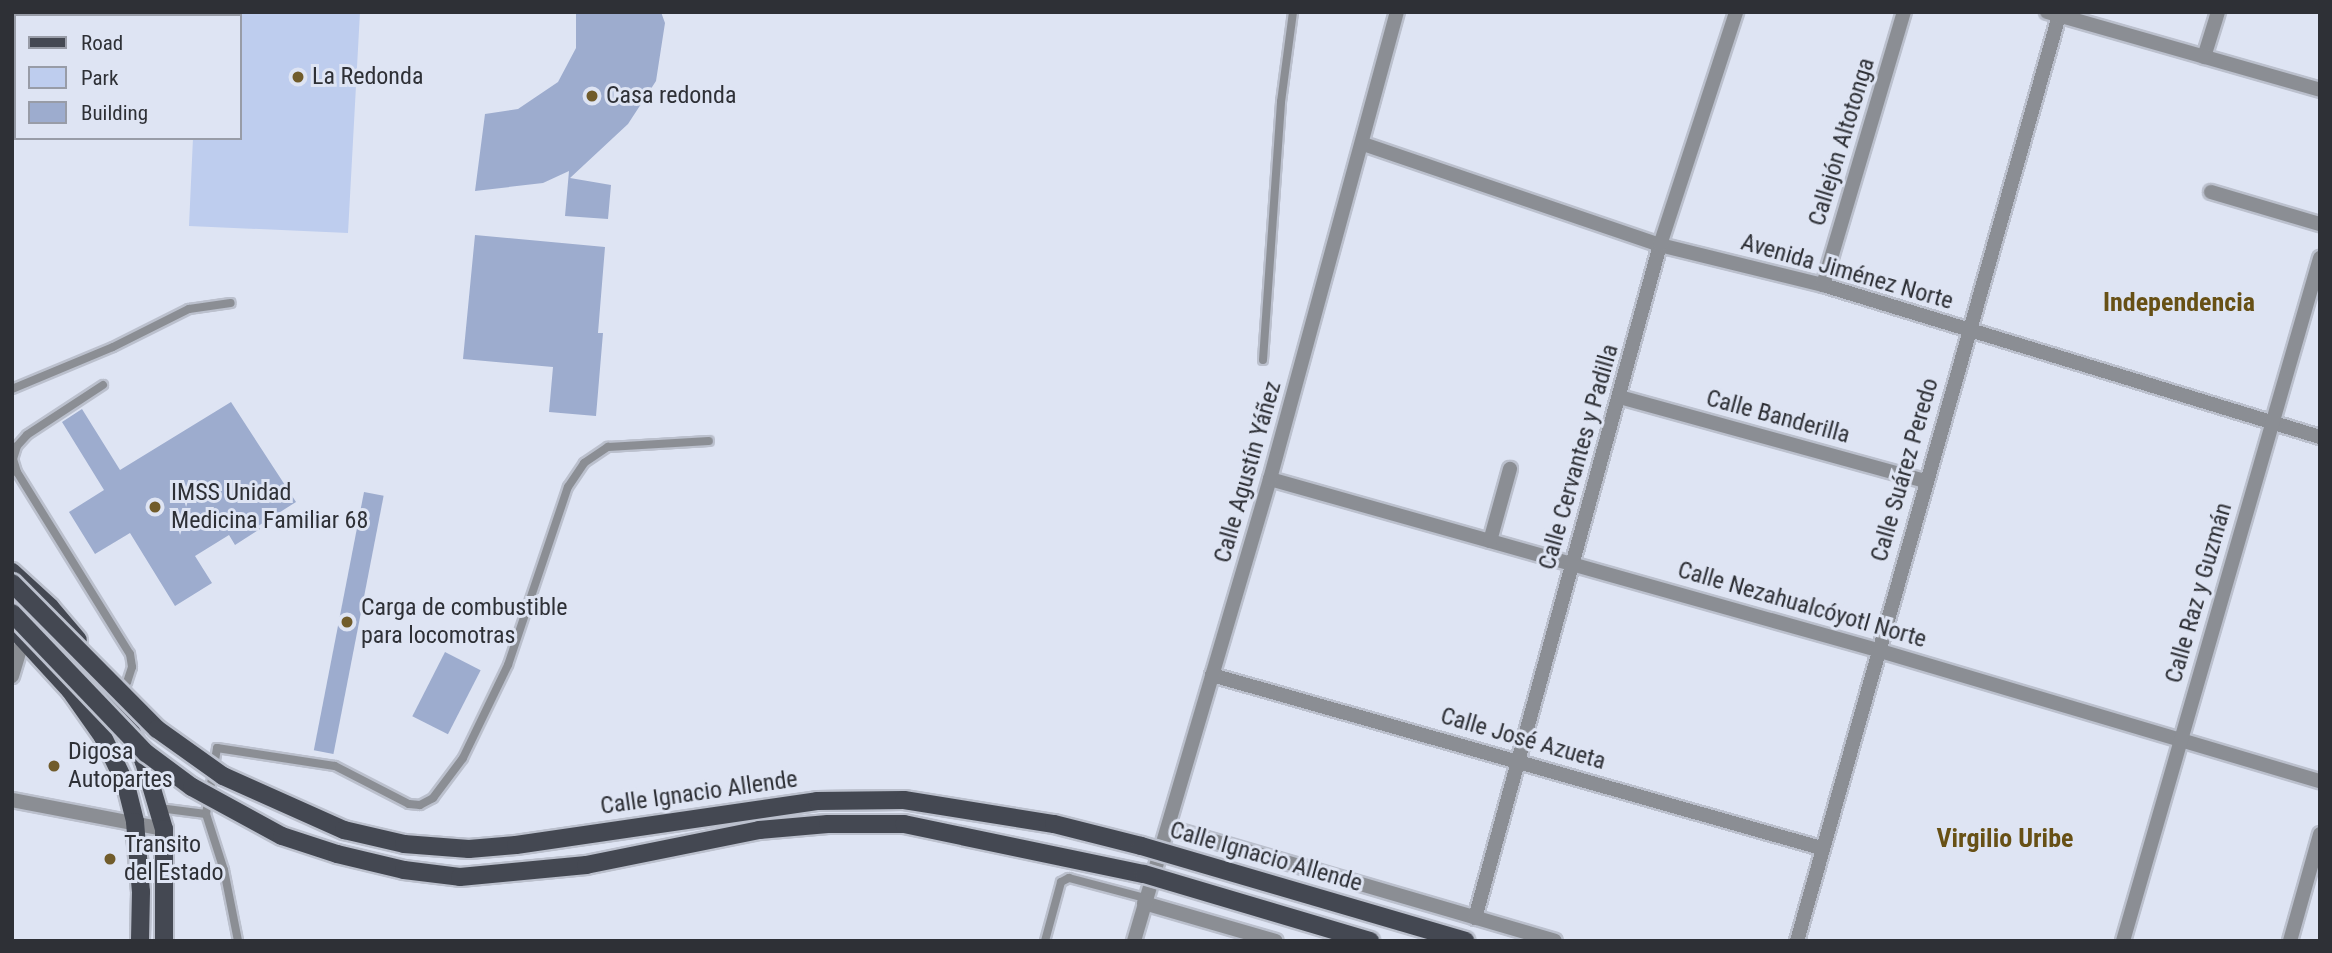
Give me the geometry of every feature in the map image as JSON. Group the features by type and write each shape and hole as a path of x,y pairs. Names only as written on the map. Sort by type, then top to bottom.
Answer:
{"main road":[{"path":"12,572 50,607 92,657 116,692 159,808 164,829 164,941"},
{"name":"Calle Ignacio Allende","path":"12,583 157,729 223,776 344,830 404,844 469,849 516,845 817,801 904,800 1054,824 1154,849 1465,941"},
{"name":"Calle Ignacio Allende","path":"12,614 146,752 192,787 282,836 337,855 404,870 460,877 586,864 759,830 828,824 904,824 1144,874 1370,941"},
{"path":"18,632 70,691 103,737 126,785 135,822 141,892 140,941"}],"street":[{"name":"Calle Agustín Yáñez","path":"1134,941 1270,479 1397,12"},
{"name":"Calle Cervantes y Padilla","path":"1475,918 1660,244 1736,12"},
{"name":"Callejón Altotonga","path":"1823,285 1904,12"},
{"path":"2204,57 2218,12"},
{"path":"2055,13 2320,90"},
{"name":"Calle Suárez Peredo","path":"1797,941 1877,650 1970,331 2055,13"},
{"name":"Avenida Jiménez Norte","path":"1363,144 1660,244 1823,285 2320,437"},
{"path":"2211,192 2320,224"},
{"name":"Calle Raz y Guzmán","path":"2123,941 2320,258"},
{"name":"Calle Banderilla","path":"1619,397 1925,481"},
{"path":"1490,541 1510,469"},
{"name":"Calle Nezahualcóyotl Norte","path":"1270,479 1877,650 2320,781"},
{"path":"12,676 18,632"},
{"name":"Calle José Azueta","path":"1212,676 1821,848"},
{"path":"12,800 164,829"},
{"name":"Calle Ignacio Allende","path":"1169,828 1555,941"},
{"path":"2290,941 2320,835"},
{"path":"1145,900 1276,941"}],"lane":[{"path":"1263,360 1281,102 1293,12"},
{"path":"12,389 113,347 189,309 231,303"},
{"path":"103,385 27,435 17,446 13,459 17,472 130,654 130,674 116,692"},
{"path":"238,941 225,870 206,814 217,748 335,766 409,804 420,805 433,798 463,758 508,665 568,487 584,463 608,447 709,441"},
{"path":"159,808 206,814"},
{"path":"1045,941 1065,880 1069,878 1145,900"}],"green space":[{"name":"La Redonda","path":"360,12 348,233 189,226 193,140 242,140 242,14 200,14"}],"building":[{"name":"Casa redonda","path":"576,12 661,12 665,23 656,81 628,124 570,178 611,185 608,219 565,216 569,171 543,183 475,191 485,114 518,109 558,82 576,48"},
{"path":"475,235 605,247 598,333 603,333 596,416 549,412 553,367 463,359"},
{"path":"231,402 296,502 258,526 260,529 235,545 229,535 195,556 212,583 175,606 130,533 95,554 69,512 104,490 62,422 82,409 120,470"},
{"name":"Carga de combustible para locomotras","path":"364,492 384,496 333,754 314,750"},
{"path":"445,652 481,670 448,734 412,716"}],"place":[{"name":"La Redonda","path":"298,77"},
{"name":"Casa redonda","path":"592,96"},
{"name":"IMSS Unidad Medicina Familiar 68","path":"155,507"},
{"name":"Carga de combustible para locomotras","path":"347,622"},
{"name":"Digosa Autopartes","path":"54,766"},
{"name":"Transito del Estado","path":"110,859"}],"district":[{"name":"Independencia","path":"2179,303"},
{"name":"Virgilio Uribe","path":"2005,839"}]}
